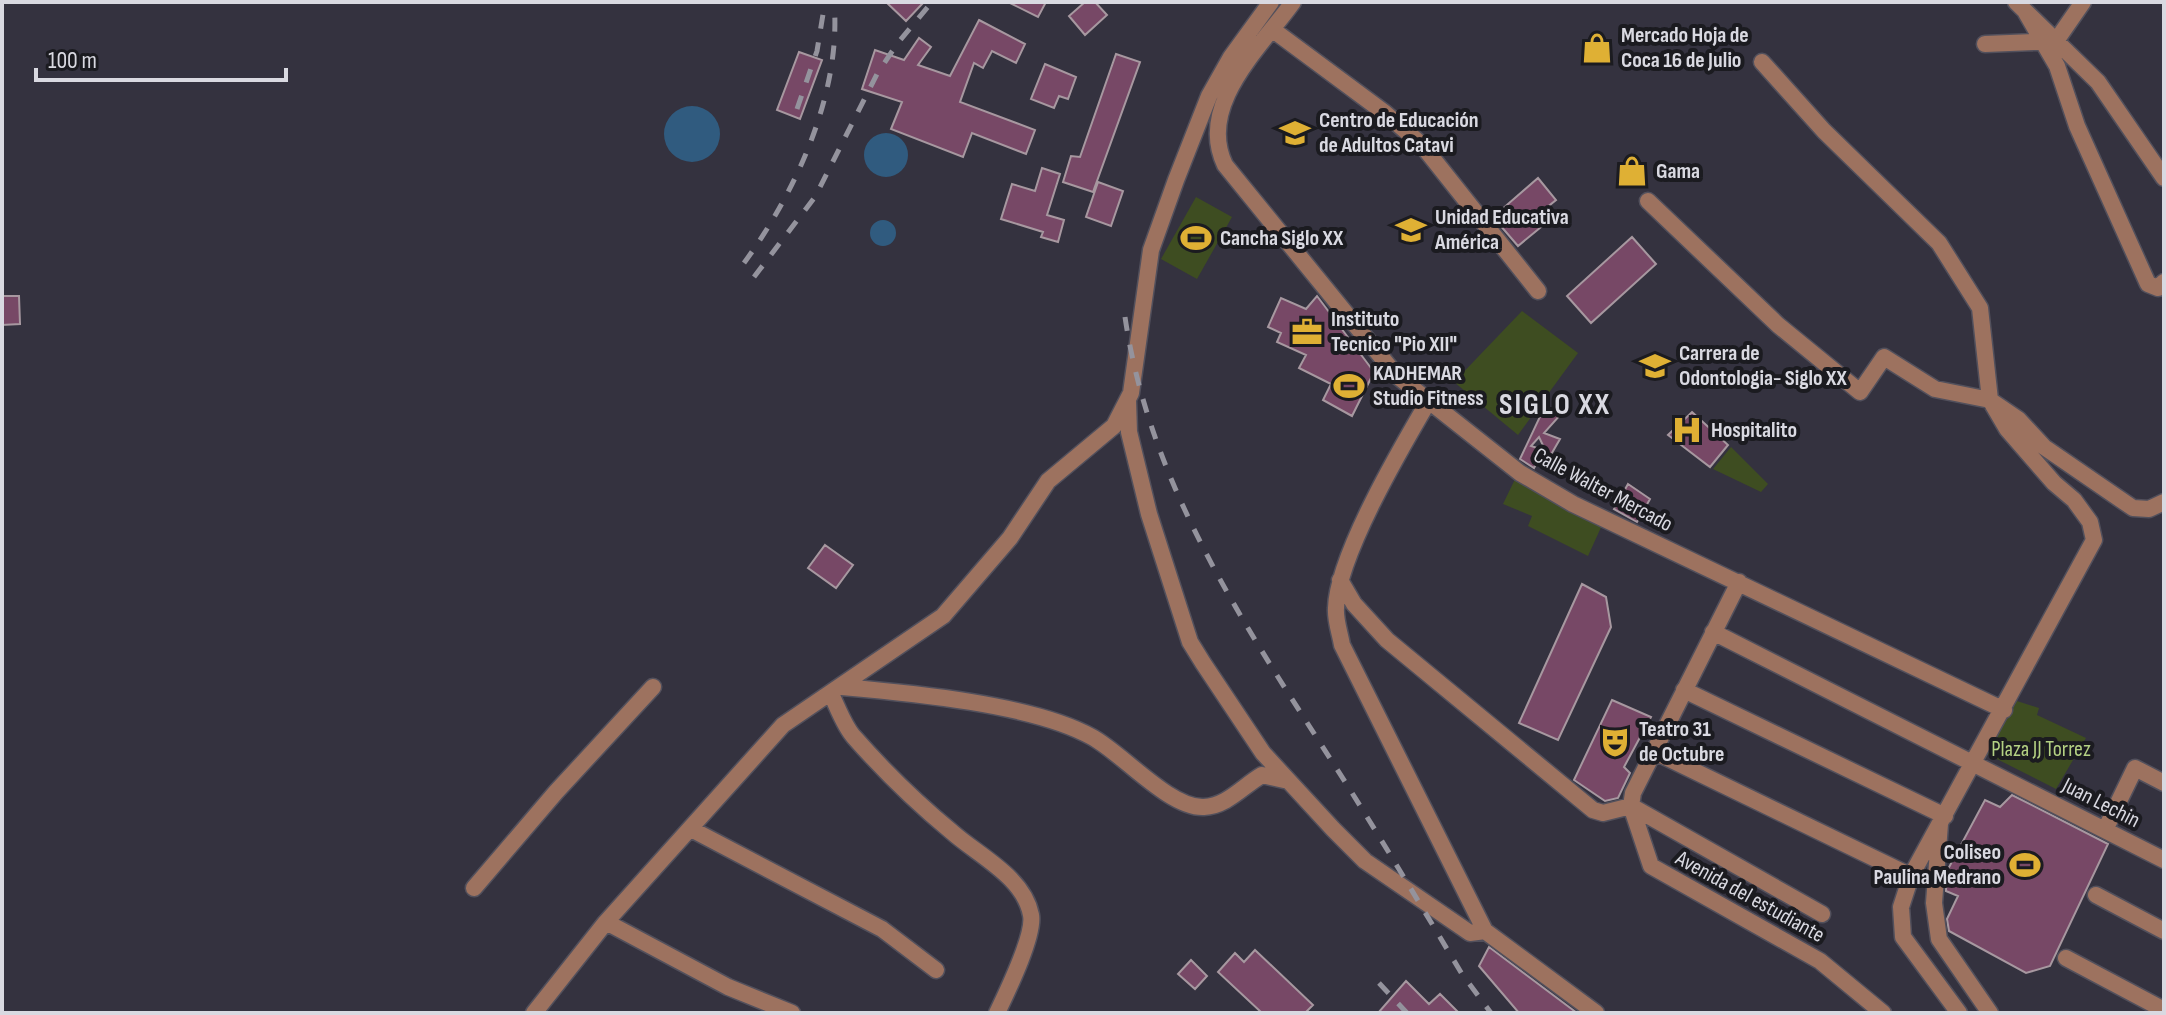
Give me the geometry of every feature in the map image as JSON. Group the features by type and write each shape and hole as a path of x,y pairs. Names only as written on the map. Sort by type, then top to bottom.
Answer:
{"street":[{"path":"1271,2 1231,57 1209,96 1151,250 1128,399 1129,432 1140,480 1190,642 1263,753 1284,780 1365,861 1470,933 1485,931"},
{"name":"Calle Walter Mercado","path":"1293,2 1228,95 1216,131 1217,147 1225,165 1396,375 1520,473 1573,504 2004,710"},
{"path":"1985,44 2049,41 2083,2"},
{"path":"2020,6 2049,41 2098,82 2164,178"},
{"path":"1273,30 1385,113 1422,145 1538,291"},
{"path":"2049,41 2077,126 2148,284 2158,288 2164,282"},
{"path":"1762,62 1824,131 1939,243 1980,308 1990,400 2007,429 2054,483 2074,500 2090,522 2094,540 1975,764 1911,876 1901,907 1903,937 1959,1013"},
{"path":"1648,201 1778,325 1860,392 1884,357 1935,389 1990,400 2018,419 2044,447 2133,508 2149,509 2164,502"},
{"path":"534,1013 606,922 783,725 943,616 1010,538 1048,481 1114,426 1128,399"},
{"path":"1428,402 1391,466 1340,580 1335,610 1342,645 1485,931 1596,1013"},
{"path":"1340,580 1354,604 1387,640 1593,810 1603,813 1631,806 1822,914"},
{"path":"1631,806 1633,793 1653,751 1739,582"},
{"name":"Juan Lechin","path":"1713,632 2164,860"},
{"path":"474,888 556,792 653,687"},
{"path":"836,690 934,697 1049,721 1090,735 1125,758 1159,788 1183,802 1203,807 1227,800 1262,775 1284,780"},
{"path":"836,690 851,734 951,832 1007,876 1024,895 1032,918 1015,975 997,1013"},
{"path":"1684,690 1942,819"},
{"path":"1653,751 1911,876"},
{"path":"2105,830 2135,768 2164,783"},
{"name":"Avenida del estudiante","path":"1631,806 1651,866 1820,961 1883,1013"},
{"path":"1942,819 1934,903 1939,939 1990,1013"},
{"path":"691,829 882,929 936,970"},
{"path":"2096,895 2164,931"},
{"path":"606,922 728,987 792,1013"},
{"path":"2066,958 2164,1010"}],"green space":[{"name":"Cancha Siglo XX","path":"1196,197 1232,217 1197,279 1161,259"},
{"path":"1522,311 1578,353 1518,435 1454,382"},
{"path":"1731,447 1768,484 1761,492 1713,469"},
{"path":"1517,475 1603,523 1588,556 1528,526 1532,516 1503,504"},
{"name":"Plaza JJ Torrez","path":"2017,701 2039,708 2037,715 2086,738 2056,789 1987,754"}],"water":[{"path":"692,106 712,114 720,134 712,154 692,162 672,154 664,134 672,114"},
{"path":"886,133 901,140 908,155 901,170 886,177 871,170 864,155 871,140"},
{"path":"883,220 892,224 896,233 892,242 883,246 874,242 870,233 874,224"}],"building":[{"path":"886,2 924,2 906,21"},
{"path":"1008,2 1046,2 1038,17"},
{"path":"1085,2 1095,2 1107,15 1085,35 1069,16"},
{"path":"979,20 1025,44 1016,63 992,51 983,68 974,63 960,102 1035,130 1026,154 972,133 963,157 891,129 902,102 862,89 875,50 904,60 919,38 931,47 918,65 950,76"},
{"path":"799,52 822,60 800,119 777,110"},
{"path":"1116,54 1140,62 1093,192 1063,182 1071,156 1080,157"},
{"path":"1045,64 1076,77 1068,99 1059,96 1054,108 1031,99"},
{"path":"1042,168 1060,174 1047,215 1064,220 1058,242 1041,237 1043,232 1001,219 1012,184 1035,191"},
{"path":"1538,178 1556,200 1545,209 1552,218 1518,246 1493,217"},
{"path":"1098,182 1123,191 1111,226 1086,217"},
{"path":"1632,237 1656,264 1591,323 1567,296"},
{"path":"2,296 19,296 20,324 2,325"},
{"path":"1317,296 1374,372 1352,416 1323,400 1331,384 1299,368 1306,355 1277,342 1281,333 1268,327 1281,298 1306,309"},
{"path":"1545,406 1562,413 1544,433 1560,439 1549,458 1539,437 1531,446 1544,450 1534,468 1520,459"},
{"path":"1692,412 1728,445 1710,467 1668,435"},
{"path":"1628,484 1650,499 1637,522 1614,509"},
{"path":"825,545 853,565 836,588 808,568"},
{"path":"1582,584 1606,597 1611,627 1558,740 1519,723"},
{"name":"Teatro 31 de Octubre","path":"1612,700 1651,717 1624,767 1630,773 1618,798 1605,801 1574,780"},
{"name":"Coliseo Paulina Medrano","path":"2012,795 2108,844 2050,966 2026,973 1949,931 1947,919 1958,896 1946,891 1947,871 1985,800 2000,807"},
{"path":"1489,947 1577,1013 1519,1013 1479,966"},
{"path":"1255,950 1313,1005 1305,1013 1262,1013 1218,972 1235,953 1244,962"},
{"path":"1191,960 1207,976 1195,989 1178,974"},
{"path":"1406,981 1429,1004 1440,994 1459,1013 1378,1013"}],"railway":[{"path":"797,109 817,51 825,2"},
{"path":"744,263 781,205 812,140 831,71 835,36 834,2"},
{"path":"754,277 815,197 877,74 932,2"},
{"path":"1125,317 1138,379 1156,439 1206,552 1268,661 1462,974 1491,1013"},
{"path":"1379,983 1407,1013"}],"place":[{"name":"Mercado Hoja de Coca 16 de Julio","path":"1597,48"},
{"name":"Centro de Educación de Adultos Catavi","path":"1295,133"},
{"name":"Gama","path":"1632,171"},
{"name":"Unidad Educativa América","path":"1411,230"},
{"name":"Cancha Siglo XX","path":"1196,238"},
{"name":"Instituto Tecnico \"Pio XII\"","path":"1307,332"},
{"name":"Carrera de Odontologia- Siglo XX","path":"1655,366"},
{"name":"KADHEMAR Studio Fitness","path":"1349,386"},
{"name":"Hospitalito","path":"1687,430"},
{"name":"Teatro 31 de Octubre","path":"1615,742"},
{"name":"Coliseo Paulina Medrano","path":"2025,865"}],"district":[{"name":"SIGLO XX","path":"1555,405"}]}
